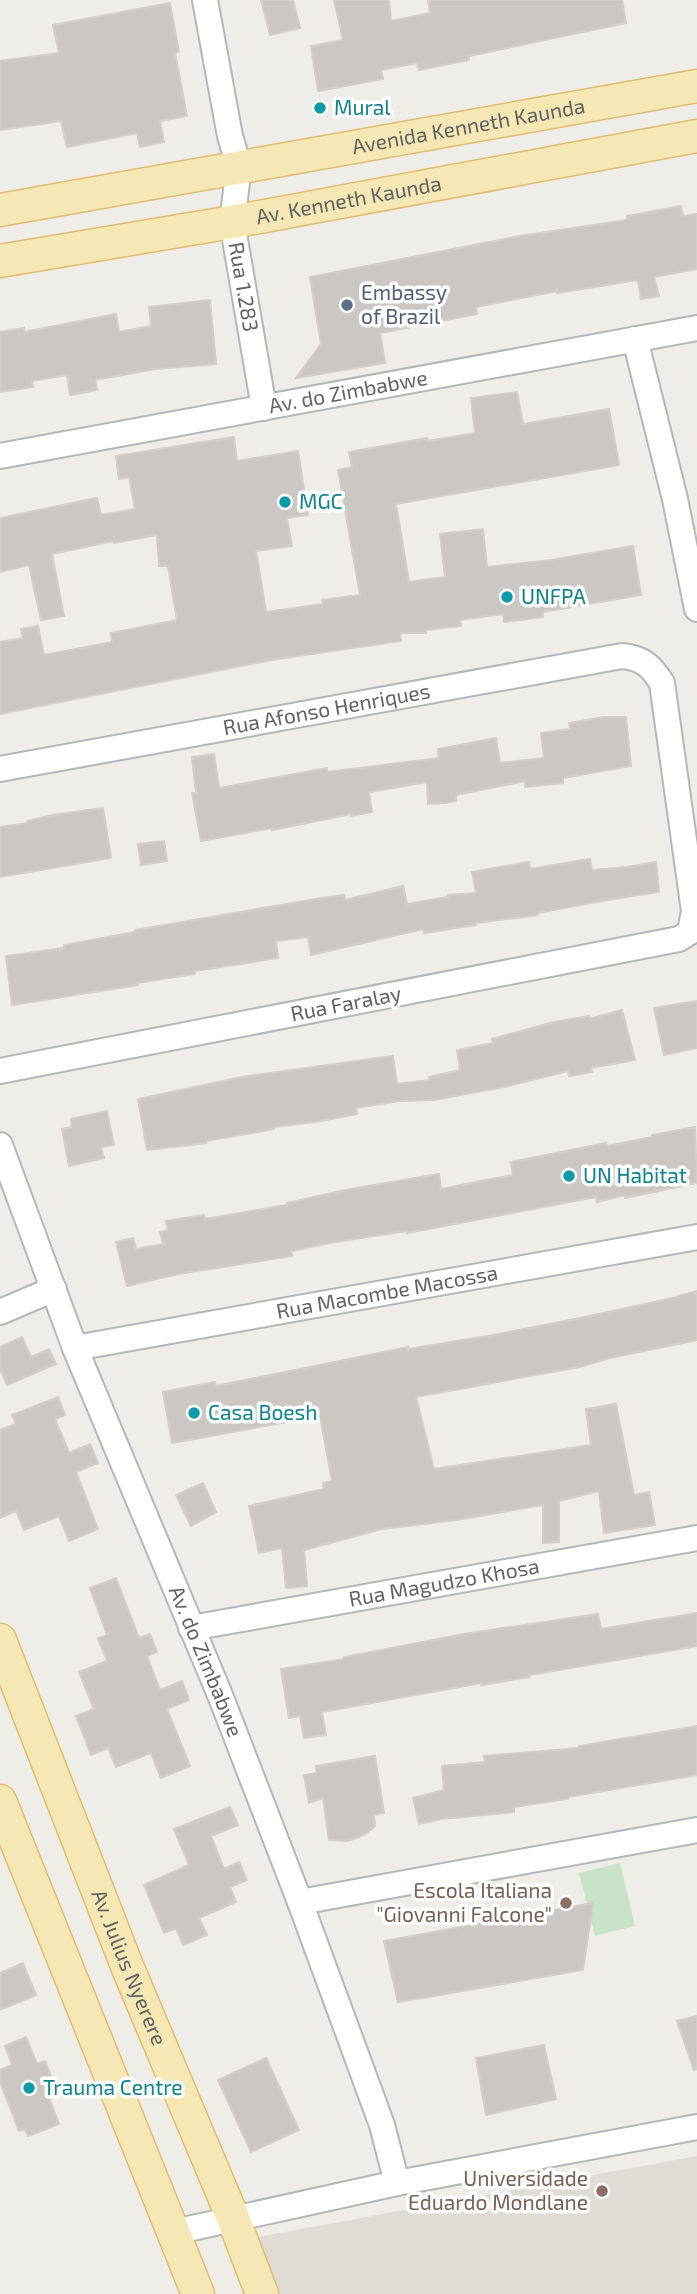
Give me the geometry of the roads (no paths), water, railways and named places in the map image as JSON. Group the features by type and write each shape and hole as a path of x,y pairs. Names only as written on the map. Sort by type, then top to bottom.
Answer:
{"main road":[{"name":"Avenida Kenneth Kaunda","path":"239,167 697,86"},
{"name":"Av. Kenneth Kaunda","path":"0,261 232,222 697,136"},
{"path":"0,211 239,167"},
{"name":"Av. Julius Nyerere","path":"0,1640 127,1965 262,2294"},
{"path":"0,1801 198,2294"}],"street":[{"path":"205,0 230,136 239,167"},
{"name":"Rua 1.283","path":"239,167 232,222 264,408"},
{"name":"Av. do Zimbabwe","path":"0,456 697,328"},
{"path":"635,339 686,498 697,609"},
{"name":"Rua Afonso Henriques","path":"0,769 622,656 638,657 651,667 662,683 695,911 690,932"},
{"name":"Rua Faralay","path":"0,1071 679,939 690,932"},
{"name":"Av. do Zimbabwe","path":"0,1145 75,1348 220,1695 300,1902 382,2125 397,2183"},
{"name":"Rua Macombe Macossa","path":"75,1348 697,1237"},
{"path":"0,1312 54,1289"},
{"name":"Rua Magudzo Khosa","path":"191,1628 697,1538"},
{"path":"300,1902 697,1830"},
{"path":"174,2232 397,2183 697,2127"}],"place":[{"name":"Mural","path":"320,108"},
{"name":"Embassy of Brazil","path":"347,305"},
{"name":"MGC","path":"285,502"},
{"name":"UNFPA","path":"507,597"},
{"name":"UN Habitat","path":"569,1176"},
{"name":"Casa Boesh","path":"194,1413"},
{"name":"Escola Italiana \"Giovanni Falcone\"","path":"566,1903"},
{"name":"Trauma Centre","path":"29,2088"},
{"name":"Universidade Eduardo Mondlane","path":"602,2191"}]}
